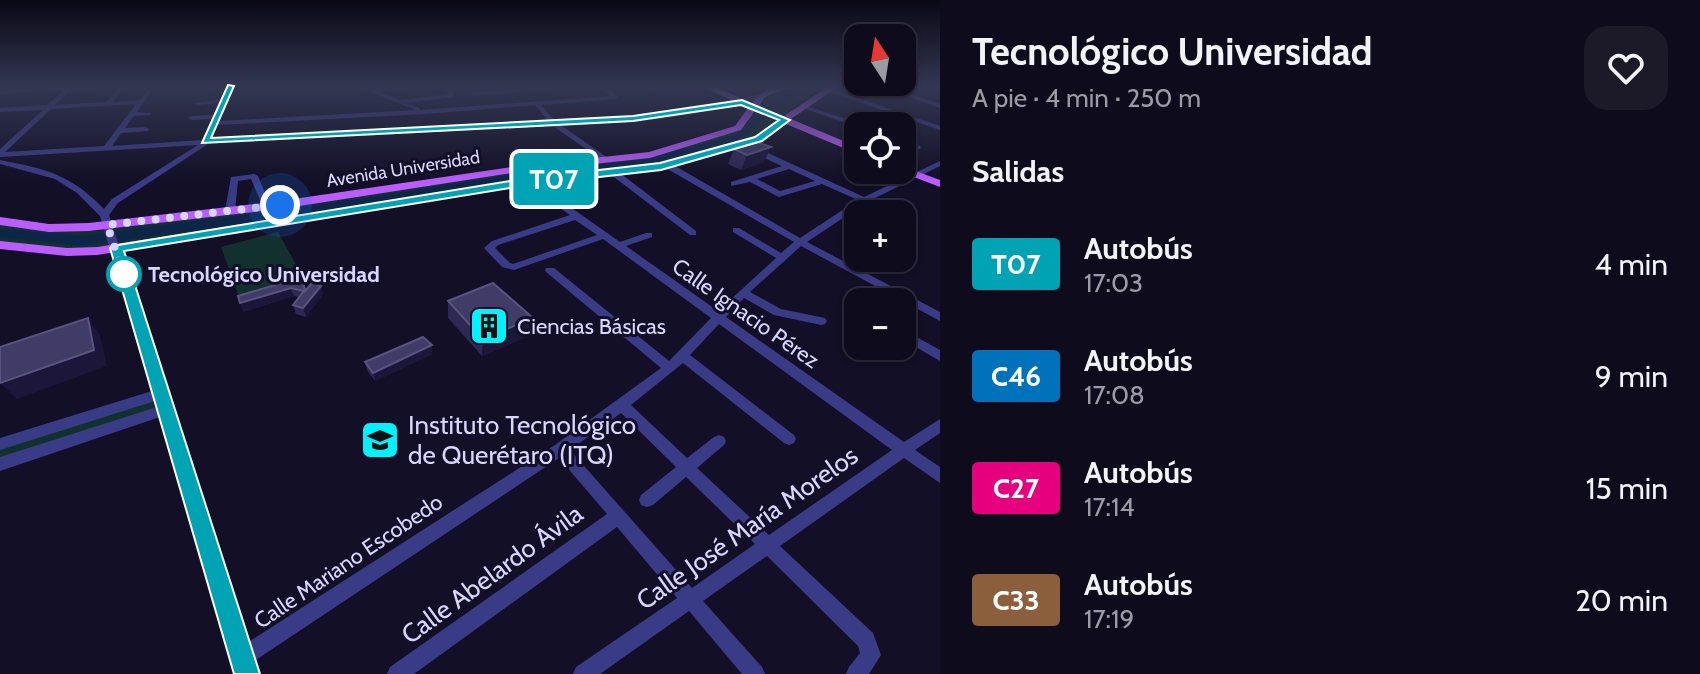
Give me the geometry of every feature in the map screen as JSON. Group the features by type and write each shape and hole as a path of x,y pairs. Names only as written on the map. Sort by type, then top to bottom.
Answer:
{"main road":[{"name":"Avenida Universidad","path":"0,221 92,230 110,224 267,207 505,171 650,155 730,132 747,117"},
{"name":"Avenida Universidad","path":"3,245 67,252 529,182 667,165 763,137 781,118"},
{"path":"781,118 844,143"},
{"path":"916,174 940,184"},
{"path":"110,224 120,245"},
{"path":"67,252 89,249 96,242 92,230"}],"street":[{"path":"0,154 38,117"},
{"path":"106,148 130,117"},
{"path":"191,118 316,117"},
{"path":"548,117 605,160"},
{"path":"573,117 577,122"},
{"path":"0,154 639,117"},
{"path":"909,117 940,128"},
{"path":"88,197 101,200 127,192 194,152 205,141 215,120"},
{"path":"261,138 265,120"},
{"path":"120,131 145,129"},
{"path":"741,145 864,200"},
{"path":"0,162 60,176 88,197 110,224"},
{"name":"Calle Mariano Escobedo","path":"916,174 940,163"},
{"path":"667,165 800,242 940,317"},
{"path":"734,184 789,166"},
{"path":"613,172 693,233"},
{"path":"230,211 234,179 250,175 254,176 267,207"},
{"path":"751,179 779,194 822,181"},
{"name":"Calle Ignacio Pérez","path":"529,182 940,476"},
{"name":"Calle Mariano Escobedo","path":"864,200 896,184"},
{"path":"110,224 111,211 127,192"},
{"name":"Calle Mariano Escobedo","path":"243,657 622,405 670,368 743,293 800,242 844,213"},
{"path":"577,216 495,243 489,248 509,267 603,236"},
{"path":"736,230 782,258"},
{"path":"618,246 649,235"},
{"path":"120,245 161,394 247,674"},
{"path":"550,270 670,368"},
{"path":"743,293 778,312 821,321"},
{"path":"916,338 940,356"},
{"path":"682,355 789,439"},
{"path":"0,444 161,394"},
{"path":"622,405 866,640 871,655 856,674"},
{"path":"0,464 166,410"},
{"name":"Calle José María Morelos","path":"583,674 940,425"},
{"path":"647,500 719,441"},
{"path":"560,449 755,674"},
{"name":"Calle Abelardo Ávila","path":"397,674 618,516"}],"green space":[{"path":"752,117 782,117 747,140 681,160 647,166 511,183 74,250 0,242 0,224 44,230 96,231 320,202 528,169 652,156 742,130"},
{"path":"278,232 304,279 240,300 221,247"},
{"path":"159,397 160,409 0,462 0,448"}],"water":[{"path":"753,117 766,117 742,140 663,162 526,177 247,223 82,246 0,237 0,229 84,236 368,198 526,172 642,160 735,135 745,129"}],"building":[{"path":"757,142 771,147 747,155 734,149"},
{"path":"525,183 538,188 522,193 513,186"},
{"path":"302,277 305,291 312,283 321,286 303,308 293,305 304,291 291,288 240,303 238,296"},
{"path":"493,283 533,318 483,339 448,301"},
{"path":"88,318 94,350 0,383 0,347"},
{"path":"423,337 432,345 373,373 365,362"}],"bus line":[{"name":"T07","path":"216,117 205,141 638,117"},
{"name":"T07","path":"247,674 117,248 529,182 661,166 758,139 785,120 780,117"}],"place":[{"name":"Tecnológico Universidad","path":"124,274"},
{"name":"Ciencias Básicas","path":"489,326"},
{"name":"Instituto Tecnológico de Querétaro (ITQ)","path":"380,440"}],"route":[{"path":"124,274 107,225 280,205"}]}
